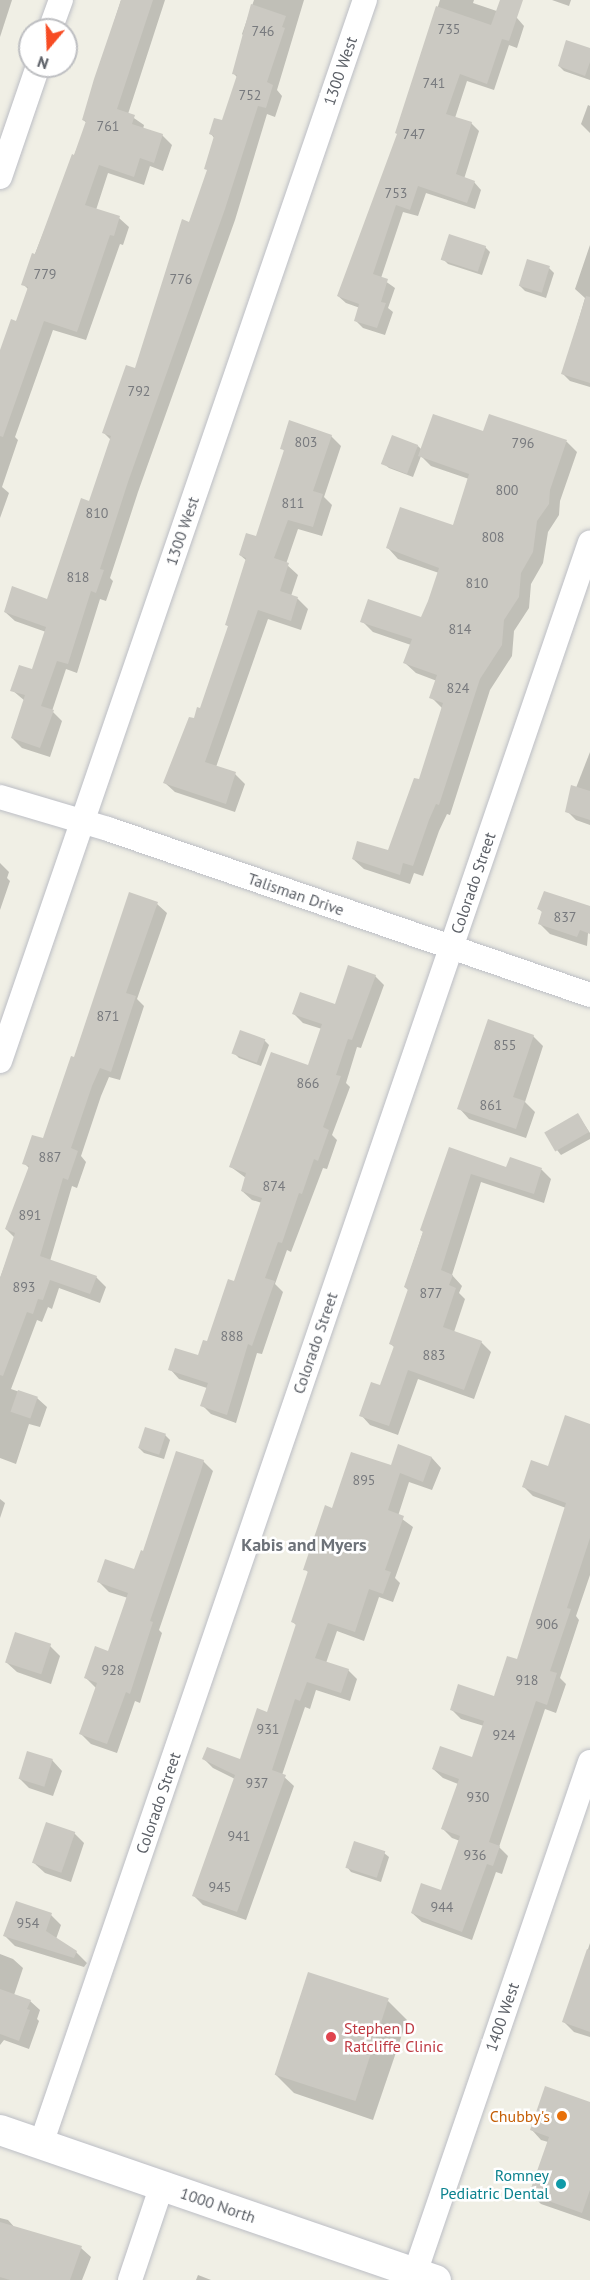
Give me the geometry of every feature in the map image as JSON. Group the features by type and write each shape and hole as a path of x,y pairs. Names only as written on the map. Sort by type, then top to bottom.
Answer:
{"street":[{"path":"54,18 61,0"},
{"name":"1300 West","path":"0,1061 365,0"},
{"path":"0,177 34,78"},
{"name":"Colorado Street","path":"40,2144 590,542"},
{"name":"Talisman Drive","path":"0,797 82,822 590,995"},
{"name":"1400 West","path":"426,2276 590,1762"},
{"name":"1000 North","path":"0,2130 426,2276"},
{"path":"130,2280 162,2186"}],"building":[{"path":"121,0 153,0 117,109 135,115 132,124 163,134 154,163 140,158 134,177 99,165 85,205 120,216 114,236 110,235 77,332 44,321 3,437 0,436 0,350 11,319 16,321 28,287 21,285 32,253 35,254 86,121 82,120"},
{"path":"500,0 523,0 509,41 502,39 487,84 460,74 446,114 472,122 456,174 475,181 467,203 418,186 410,210 396,205 373,274 388,279 381,302 386,303 377,328 354,321 359,304 337,296 397,134 395,133 436,6 491,25"},
{"path":"251,4 286,16 282,27 285,28 267,82 273,85 266,108 258,106 225,209 128,482 100,569 104,570 96,593 91,591 68,664 57,661 41,706 54,710 40,748 11,738 25,695 10,691 19,665 32,669 46,627 4,612 12,586 47,599 81,498 89,501 111,436 102,433 126,365 135,368 182,219 189,222 207,170 204,169 214,136 209,134 214,118 222,120 237,75 232,74"},
{"path":"566,40 590,48 590,62 585,76 558,66"},
{"path":"449,234 486,246 478,272 441,260"},
{"path":"527,259 550,266 542,293 519,286"},
{"path":"586,296 590,297 590,383 561,374"},
{"path":"433,414 483,431 489,414 567,440 550,490 549,504 537,521 533,552 521,573 519,597 504,620 502,645 480,679 439,805 436,804 429,820 413,866 403,863 400,875 352,859 357,841 388,850 414,778 419,779 443,703 429,698 437,675 403,663 412,639 360,622 368,599 421,617 428,601 439,568 386,548 400,507 453,525 469,474 418,456"},
{"path":"289,420 332,435 313,491 323,494 313,527 288,520 274,558 289,563 280,591 298,597 291,621 258,610 205,762 236,772 226,804 163,783 189,717 194,718 197,707 200,708 228,626 225,625 246,558 239,555 246,533 256,536 284,450 280,449"},
{"path":"392,435 418,445 407,474 381,464"},
{"path":"571,785 590,791 590,820 565,812"},
{"path":"544,891 590,906 590,934 580,930 577,937 538,924 542,911 537,909"},
{"path":"129,892 158,902 126,993 136,996 111,1072 100,1068 92,1086 71,1148 78,1151 68,1180 63,1178 40,1256 97,1276 90,1294 50,1280 43,1300 38,1299 33,1314 27,1312 3,1376 0,1375 0,1278 15,1233 5,1229 29,1166 22,1164 32,1135 43,1138 71,1056 74,1057"},
{"path":"348,965 376,975 352,1040 348,1039 336,1075 341,1076 323,1127 329,1130 318,1161 314,1159 302,1194 299,1193 282,1243 278,1242 265,1278 275,1281 252,1346 248,1344 227,1415 200,1406 208,1383 168,1370 175,1348 198,1355 203,1340 207,1341 228,1279 234,1281 262,1198 241,1191 246,1173 229,1167 271,1052 308,1065 322,1024 292,1014 300,992 335,1004"},
{"path":"488,1019 534,1035 513,1097 525,1101 516,1129 457,1109"},
{"path":"240,1030 265,1039 257,1063 231,1053"},
{"path":"578,1113 589,1132 555,1152 544,1132"},
{"path":"449,1147 506,1167 510,1157 542,1168 534,1194 471,1174 441,1270 453,1275 449,1285 456,1288 443,1327 482,1341 464,1390 408,1370 389,1426 359,1416 371,1382 380,1385 394,1346 389,1344 408,1289 404,1287 423,1232 420,1230"},
{"path":"18,1390 38,1397 30,1419 11,1412"},
{"path":"565,1415 590,1424 590,1538 567,1608 571,1609 550,1671 557,1673 547,1705 536,1701 489,1842 500,1846 493,1866 487,1864 462,1932 411,1913 421,1883 441,1890 460,1836 441,1829 459,1779 432,1769 440,1746 472,1757 484,1721 450,1710 458,1684 494,1696 507,1656 517,1659 566,1503 522,1487 531,1460 548,1466"},
{"path":"145,1427 166,1434 159,1455 138,1448"},
{"path":"398,1444 432,1457 423,1482 400,1473 388,1510 404,1516 385,1570 391,1572 383,1594 369,1589 355,1632 328,1623 315,1658 349,1669 341,1693 307,1682 300,1701 295,1699 272,1770 286,1775 237,1912 192,1896 235,1775 202,1759 207,1747 240,1759 257,1708 267,1712 296,1624 291,1622 308,1571 303,1570 325,1505 332,1508 351,1452 391,1465"},
{"path":"176,1451 204,1460 150,1621 153,1622 130,1694 126,1692 107,1744 79,1734 97,1683 84,1678 95,1646 108,1651 128,1593 97,1582 105,1559 134,1569 141,1550 143,1551"},
{"path":"15,1632 51,1644 41,1674 5,1662"},
{"path":"27,1751 53,1759 44,1787 19,1779"},
{"path":"46,1822 75,1832 61,1873 32,1863"},
{"path":"354,1841 385,1851 377,1878 345,1868"},
{"path":"16,1901 52,1913 46,1931 77,1951 74,1958 3,1936"},
{"path":"587,1949 590,1950 590,2032 562,2022"},
{"name":"Stephen D Ratcliffe Clinic","path":"308,1972 389,1998 355,2101 275,2075"},
{"path":"0,1989 31,2000 27,2009 30,2010 19,2041 0,2034"},
{"path":"545,2086 590,2102 590,2190 582,2213 529,2194 549,2137 530,2130"},
{"path":"0,2222 82,2246 70,2280 10,2280 0,2277"}],"place":[{"name":"Stephen D Ratcliffe Clinic","path":"331,2037"},
{"name":"Chubby's","path":"562,2116"},
{"name":"Romney Pediatric Dental","path":"561,2184"}],"district":[{"name":"Kabis and Myers","path":"304,1545"}]}
